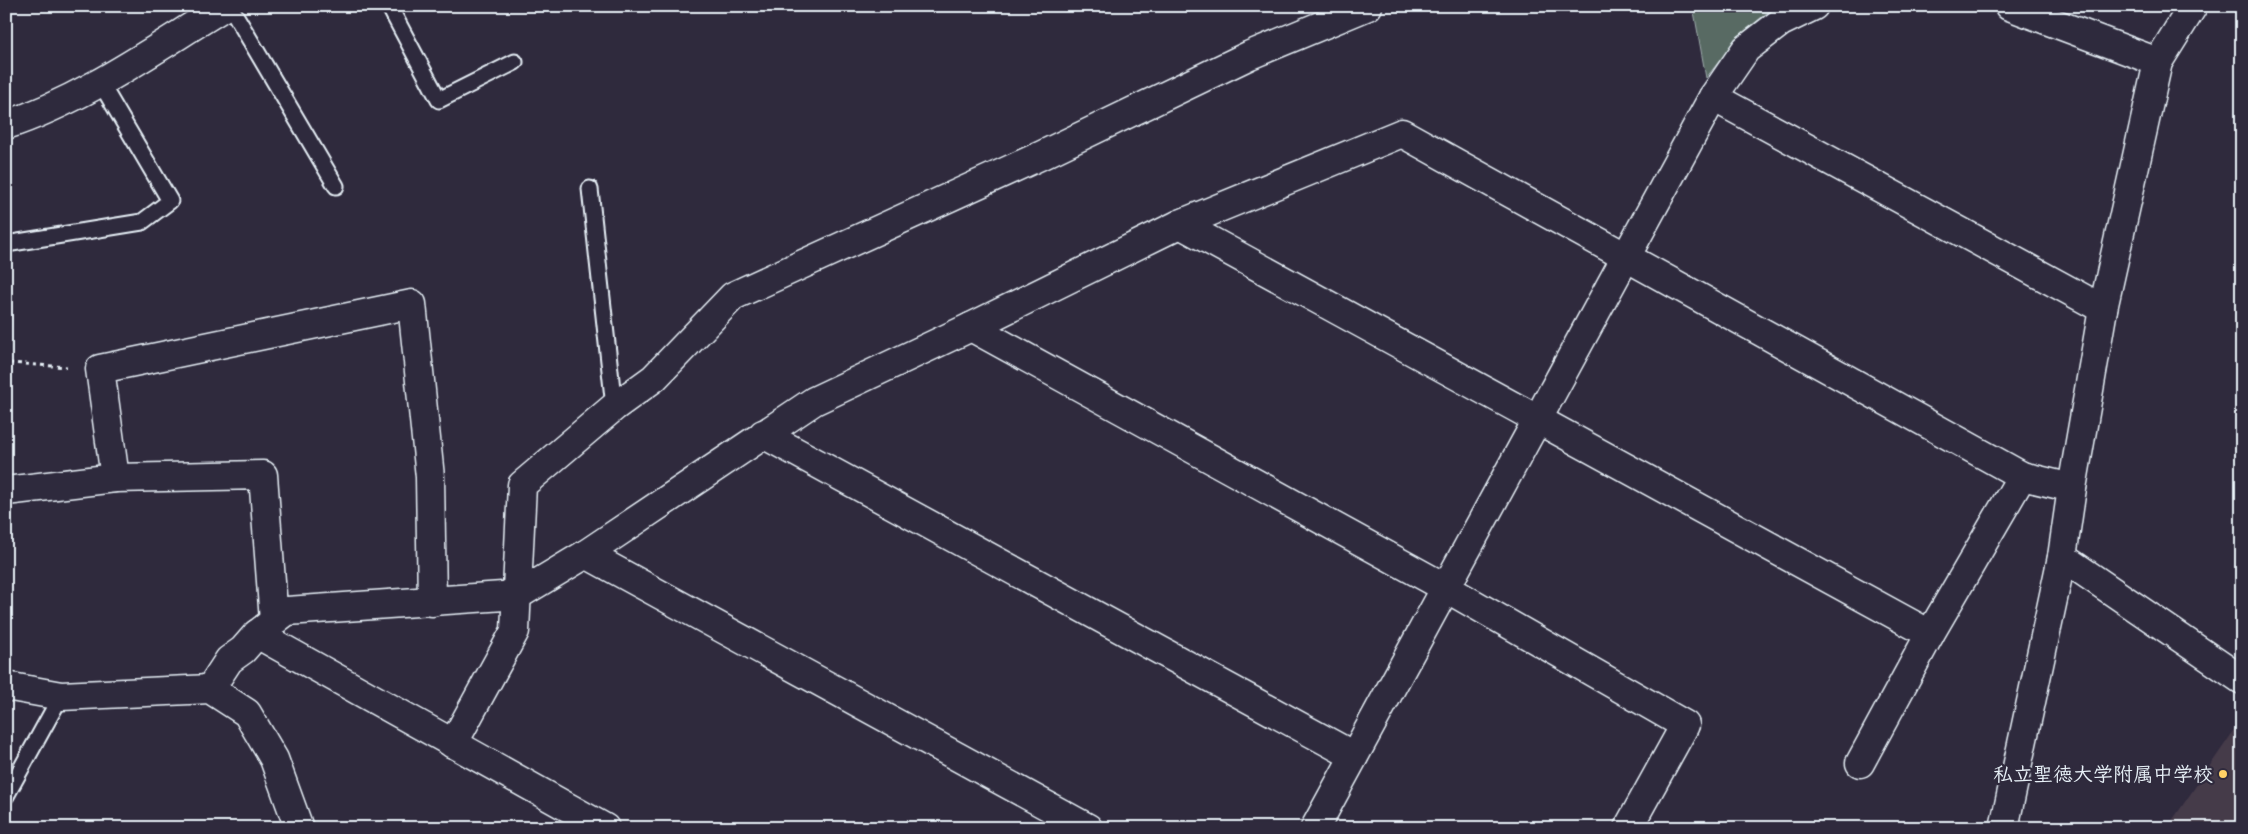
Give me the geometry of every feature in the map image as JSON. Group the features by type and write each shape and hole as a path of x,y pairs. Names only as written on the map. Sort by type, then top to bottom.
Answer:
{"street":[{"path":"6,125 66,101 225,6"},
{"path":"453,744 515,631 522,485 614,407 654,378 733,296 1042,155 1250,55 1368,6"},
{"path":"1315,828 1713,97 1746,50 1781,22 1814,6"},
{"path":"2008,6 2158,62"},
{"path":"2004,828 2062,557 2103,310 2158,62 2193,6"},
{"path":"1713,97 2103,310"},
{"path":"210,689 229,660 287,611 518,596 586,554 814,401 971,327 1180,224 1402,133 2022,476 2072,488"},
{"path":"1180,224 1930,634"},
{"path":"115,478 100,369 412,304 430,477 432,602"},
{"path":"971,327 1446,588 1685,724 1628,828"},
{"path":"763,434 1354,756"},
{"path":"6,492 115,478 263,475 265,628"},
{"path":"1860,763 1930,634 2022,476"},
{"path":"586,554 1088,828"},
{"path":"2062,557 2242,680"},
{"path":"265,628 453,744 605,828"},
{"path":"6,686 61,696 210,689 247,712 274,759 299,828"}],"lane":[{"path":"230,6 336,186"},
{"path":"389,6 439,100 515,62"},
{"path":"6,244 142,222 170,201 100,82"},
{"path":"590,189 614,407"},
{"path":"6,796 61,696"}],"path":[{"path":"9,362 100,369"}],"shaded area":[{"name":"私立聖徳大学附属中学校","path":"2242,719 2242,828 2167,828"}],"green space":[{"path":"1693,6 1775,6 1738,37 1706,78"},
{"path":"11,315 7,433 6,433 6,318"}],"place":[{"name":"私立聖徳大学附属中学校","path":"2223,774"}]}
